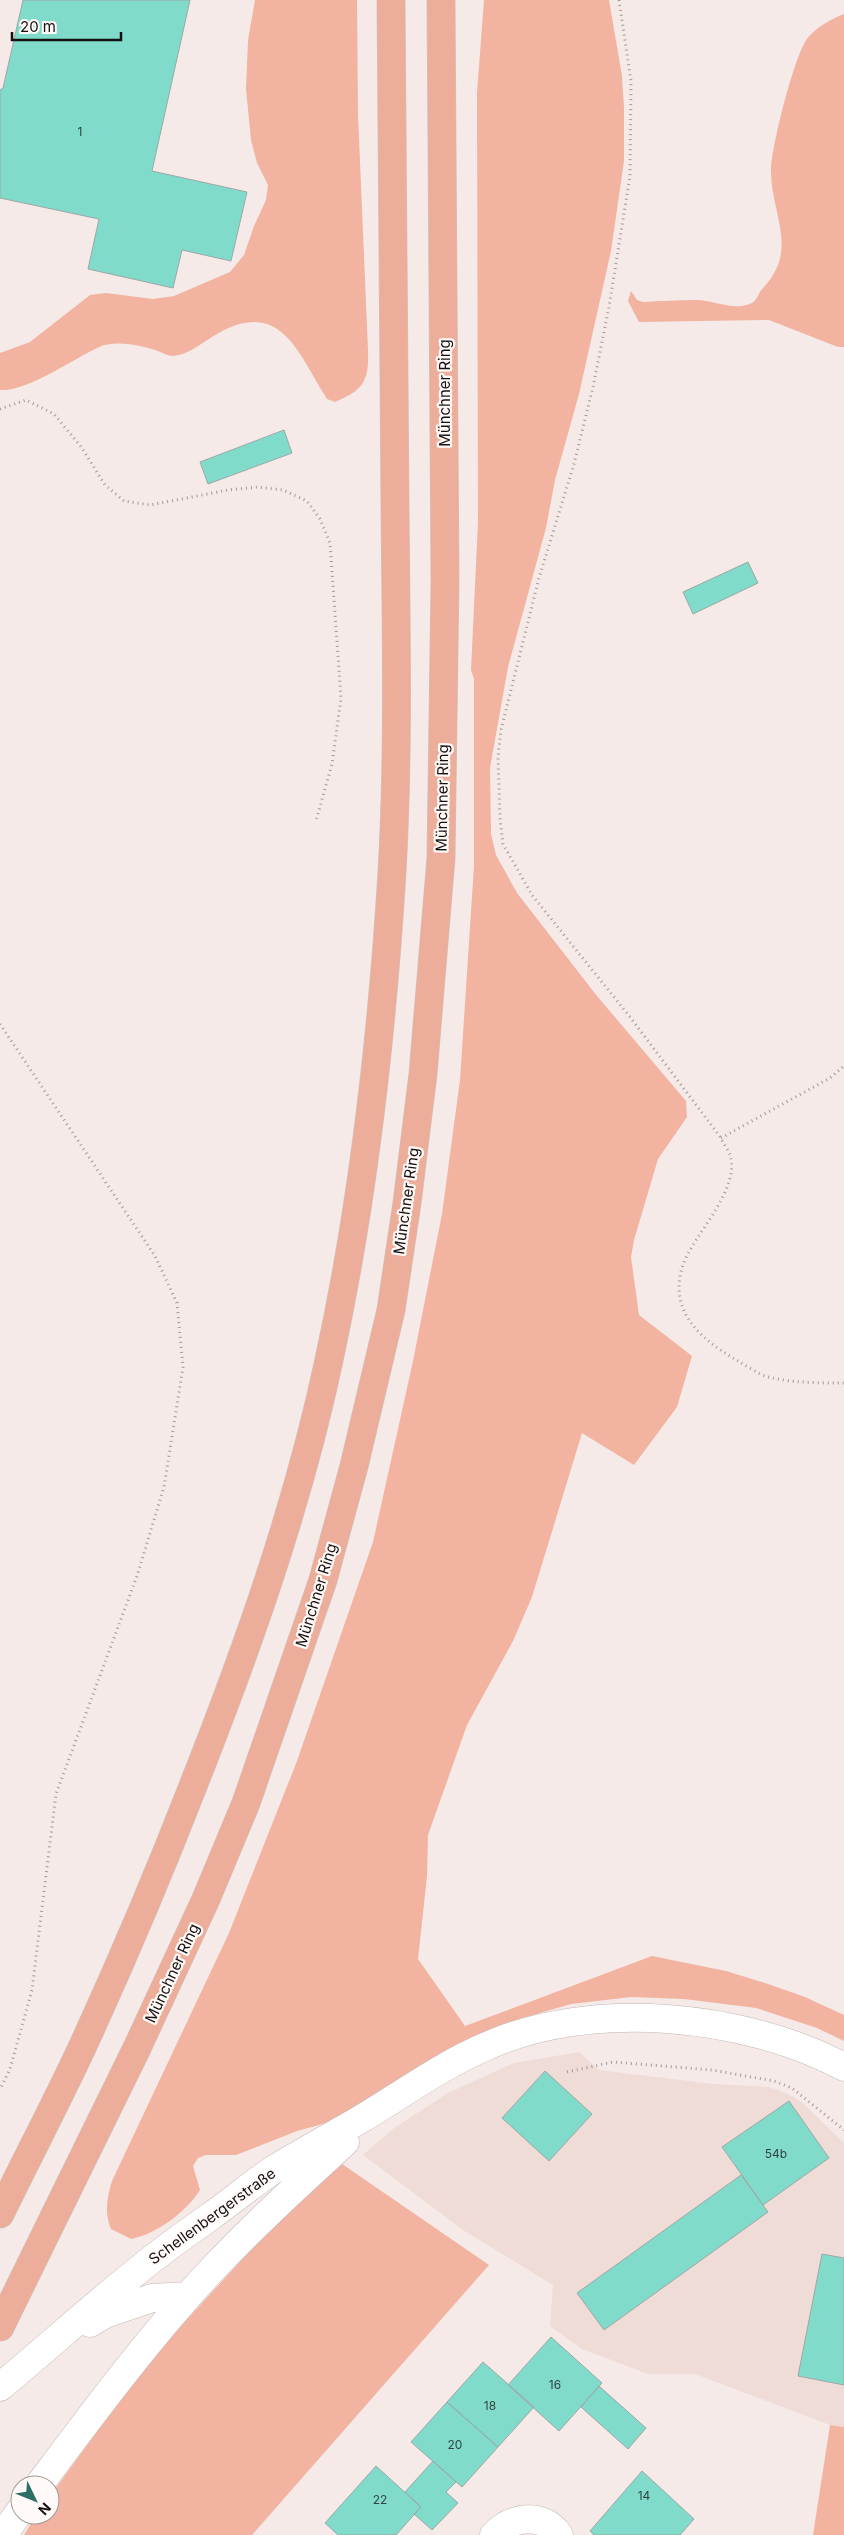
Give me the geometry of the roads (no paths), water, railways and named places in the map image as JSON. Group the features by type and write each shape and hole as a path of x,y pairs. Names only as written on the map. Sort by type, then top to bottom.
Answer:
{"main road":[{"path":"3,2208 85,2041 151,1891 231,1692 264,1597 294,1499 328,1365 347,1272 373,1105 392,860 395,766 396,556 391,0"},
{"name":"Münchner Ring","path":"0,2327 137,2048 206,1899 246,1803 323,1580 354,1466 391,1310 407,1203 422,1074 441,858 446,580 441,0"}],"street":[{"name":"Schellenbergerstraße","path":"0,2387 141,2268 273,2171 443,2068 488,2045 560,2025 628,2017 670,2018 702,2022 778,2038 819,2053 844,2067"},
{"name":"Schellenbergerstraße","path":"46,2475 94,2411 188,2296 281,2200 386,2104"},
{"name":"Schellenbergerstraße","path":"49,2346 105,2314 152,2298 188,2296"},
{"path":"494,2535 508,2523 524,2518 541,2520 555,2529 559,2535"}]}
